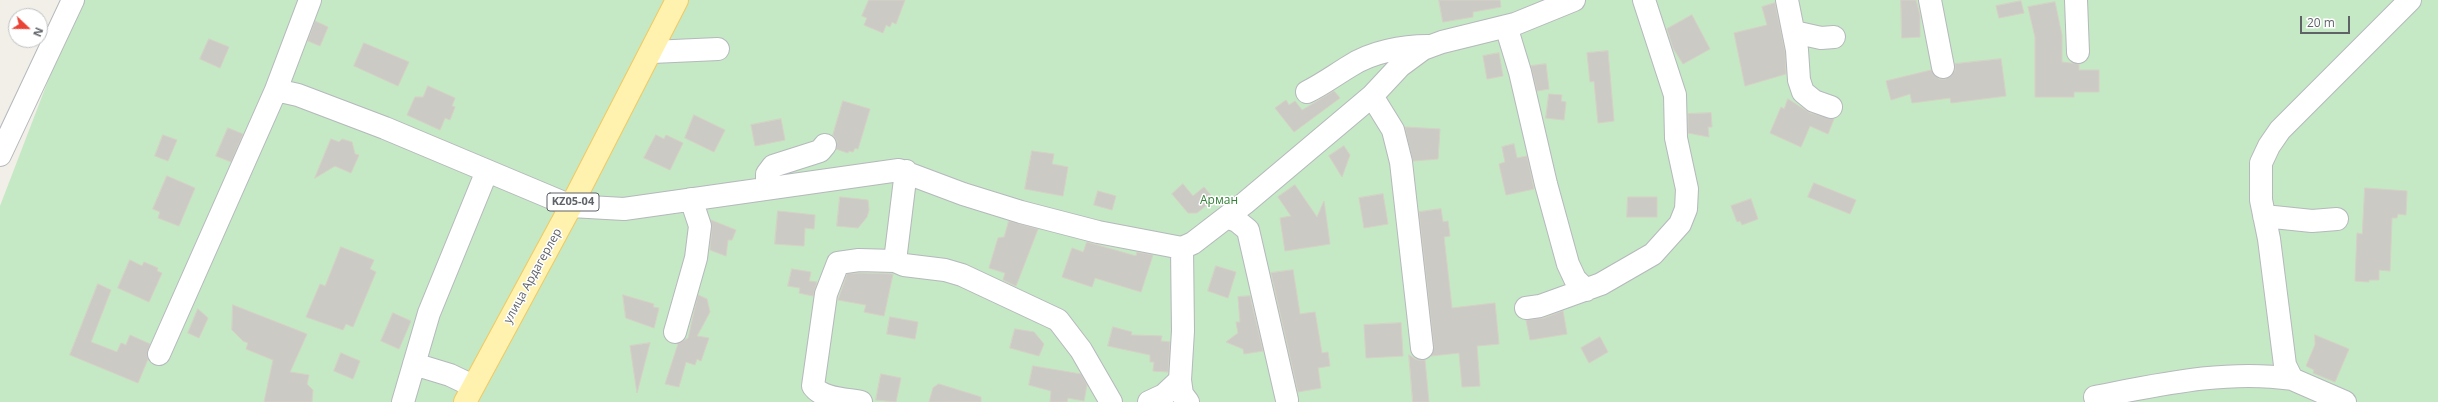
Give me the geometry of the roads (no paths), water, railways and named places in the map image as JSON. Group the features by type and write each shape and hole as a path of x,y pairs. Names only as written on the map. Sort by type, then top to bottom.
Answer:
{"main road":[{"name":"улица Ардагерлер","path":"469,394 571,206 678,0"}],"street":[{"path":"0,155 73,0"},
{"path":"159,354 276,90 310,0"},
{"path":"276,90 298,95 571,206 624,209 899,170 906,171 963,194 1020,212 1098,232 1182,248 1193,243 1226,217 1372,96 1400,66 1423,49 1506,26 1574,0"},
{"path":"1526,308 1540,306 1601,284 1652,254 1680,224 1686,209 1687,189 1676,138 1675,95 1644,0"},
{"path":"1787,0 1794,32 1799,80 1803,92 1814,101 1831,108"},
{"path":"1930,0 1943,67"},
{"path":"2076,0 2078,52"},
{"path":"2292,379 2285,365 2269,239 2260,200 2261,163 2269,146 2280,130 2410,0"},
{"path":"1506,26 1520,72 1546,184 1568,264 1575,279 1586,290"},
{"path":"1794,32 1821,38 1834,37"},
{"path":"1307,92 1357,62 1398,48 1433,45"},
{"path":"652,52 718,50"},
{"path":"1372,96 1393,130 1402,162 1422,348"},
{"path":"767,188 767,174 773,166 820,151 825,146"},
{"path":"403,402 429,313 487,171"},
{"path":"895,261 906,171"},
{"path":"675,332 696,258 700,226 691,199"},
{"path":"2264,216 2312,221 2337,219"},
{"path":"1226,217 1237,221 1248,230 1287,400"},
{"path":"1182,248 1183,331 1180,380 1182,394 1188,402"},
{"path":"861,402 828,396 816,391 813,386 826,294 838,263 895,261 904,265 945,270 962,275 1058,320 1081,350 1111,402"},
{"path":"414,364 450,375 469,394"},
{"path":"2095,397 2206,379 2247,376 2292,379 2345,402"},
{"path":"1148,402 1164,395 1174,388 1180,380"}],"park label":[{"name":"Арман","path":"1219,201"}]}
